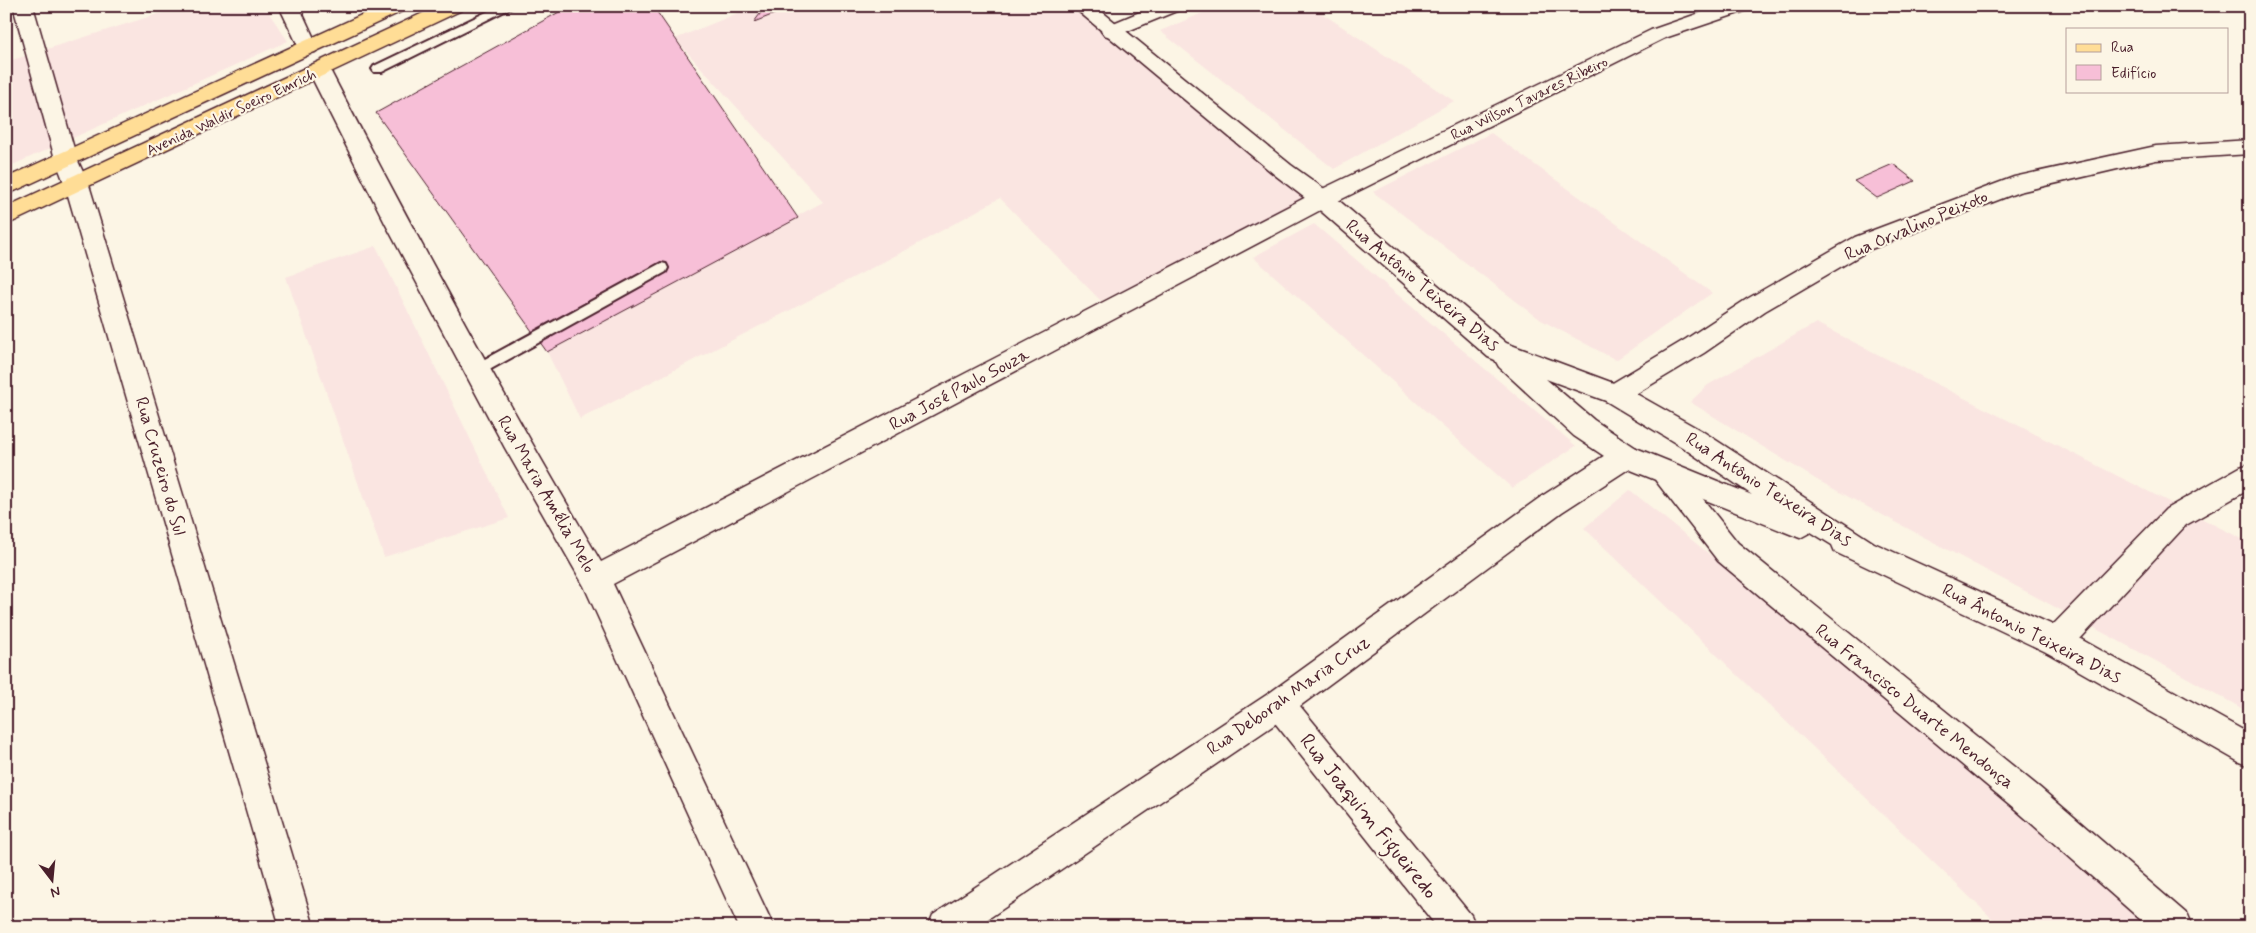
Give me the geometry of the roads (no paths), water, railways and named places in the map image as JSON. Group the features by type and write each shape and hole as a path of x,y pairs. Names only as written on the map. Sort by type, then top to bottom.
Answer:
{"main road":[{"name":"Avenida Waldir Soeiro Emrich","path":"6,187 398,6"},
{"name":"Avenida Waldir Soeiro Emrich","path":"6,217 78,185 455,6"}],"street":[{"name":"Rua Cruzeiro do Sul","path":"23,6 66,159 78,185 297,927"},
{"path":"289,6 308,47"},
{"name":"Rua Antônio Teixeira Dias","path":"1082,6 1283,170 1322,199 1497,350 1615,394 1692,439 1776,496 1863,550"},
{"path":"1111,31 1172,6"},
{"name":"Rua Wilson Tavares Ribeiro","path":"1322,199 1658,34 1741,6"},
{"name":"Rua Maria Amélia Melo","path":"319,70 398,225 477,370 596,579 757,927"},
{"name":"Rua Orvalino Peixoto","path":"1584,428 1582,415 1589,406 1602,397 1615,394 1695,346 1756,305 1863,243 2014,185 2156,153 2250,148"},
{"name":"Rua José Paulo Souza","path":"596,579 1322,199"},
{"path":"1497,350 1584,428 1626,456"},
{"path":"1666,473 1684,466 1691,457 1694,447 1692,439"},
{"name":"Rua Antônio Teixeira Dias","path":"1626,456 1863,550"},
{"name":"Rua Deborah Maria Cruz","path":"945,927 1279,704 1552,504 1626,456"},
{"name":"Rua Francisco Duarte Mendonça","path":"1666,473 1728,552 2027,798 2176,927"},
{"path":"2058,642 2176,517 2250,475"},
{"name":"Rua Ântonio Teixeira Dias","path":"1863,550 2058,642 2250,751"},
{"name":"Rua Joaquim Figueiredo","path":"1279,704 1459,927"}],"lane":[{"path":"378,69 509,6"},
{"path":"477,370 661,268"}]}
